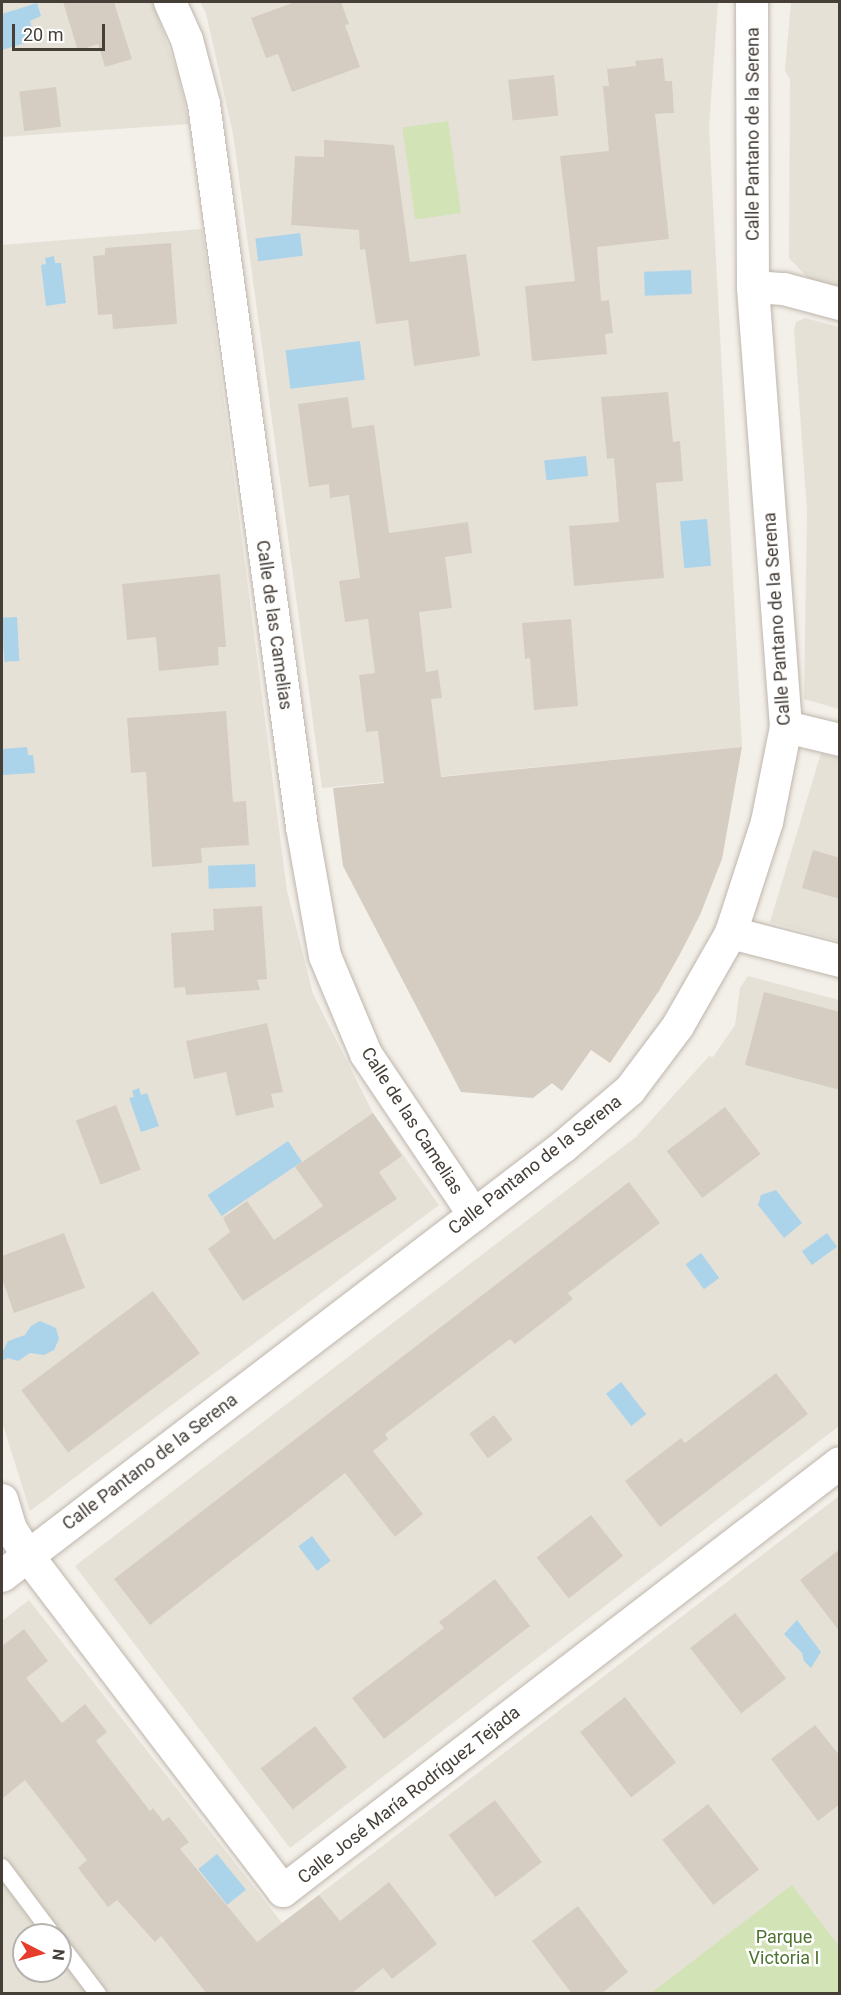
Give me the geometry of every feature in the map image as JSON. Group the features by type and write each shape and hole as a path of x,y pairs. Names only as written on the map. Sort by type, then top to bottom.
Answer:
{"street":[{"name":"Calle de las Camelias","path":"170,2 187,40 204,104 302,827 325,956 366,1054 474,1215"},
{"name":"Calle Pantano de la Serena","path":"2,1576 563,1147 630,1090 678,1026 731,933 767,822 786,727 753,287 752,2"},
{"path":"753,287 784,289 840,304"},
{"path":"786,727 840,740"},
{"path":"731,933 840,961"},
{"name":"Calle José María Rodríguez Tejada","path":"28,1556 283,1891 840,1463"},
{"path":"2,1500 11,1529 28,1556"}],"lane":[{"path":"2,1867 44,1923"},
{"path":"72,1960 98,1994"}],"shaded area":[{"path":"2,2 153,2 179,78 189,124 2,137"},
{"path":"200,2 718,2 709,128 742,747 322,788 233,134 206,13"},
{"path":"791,2 839,2 839,287 809,279 789,258 790,79 785,71"},
{"path":"202,229 287,891 313,994 373,1113 439,1205 30,1511 2,1422 2,245"},
{"path":"805,318 839,327 839,709 804,699 807,511 794,330 796,322"},
{"path":"821,753 839,758 839,941 770,922"},
{"path":"748,976 839,1000 839,1426 290,1848 75,1566 636,1137 709,1056 713,1057 735,1025 740,988"},
{"name":"Parque Victoria I","path":"839,1496 839,1993 2,1994 2,1621 29,1600 282,1923"}],"green space":[{"path":"448,121 461,213 415,219 402,127"},
{"name":"Parque Victoria I","path":"792,1885 839,1946 839,1993 651,1993"}],"water":[{"path":"37,3 41,16 30,21 35,40 2,50 2,14"},
{"path":"300,233 303,256 258,261 255,238"},
{"path":"54,256 55,263 61,263 66,303 46,306 41,265 46,264 45,258"},
{"path":"691,270 692,294 645,296 644,272"},
{"path":"360,341 365,380 290,389 286,350"},
{"path":"586,456 588,476 546,480 544,460"},
{"path":"707,519 711,566 684,568 680,521"},
{"path":"17,617 19,661 4,662 2,618"},
{"path":"27,747 28,755 33,755 35,773 2,775 2,749"},
{"path":"255,864 256,887 209,889 208,866"},
{"path":"139,1088 141,1095 147,1093 159,1126 141,1132 129,1098 134,1097 132,1091"},
{"path":"288,1141 302,1162 222,1216 208,1195"},
{"path":"776,1190 802,1223 784,1238 758,1205 761,1195"},
{"path":"827,1233 837,1247 812,1265 802,1251"},
{"path":"701,1253 719,1278 704,1289 686,1264"},
{"path":"40,1321 56,1328 59,1339 54,1350 44,1355 30,1353 18,1361 8,1358 2,1361 2,1353 8,1341 25,1335 31,1326"},
{"path":"621,1382 646,1414 631,1426 606,1394"},
{"path":"312,1536 331,1561 317,1571 298,1546"},
{"path":"797,1620 821,1652 811,1668 804,1661 802,1653 784,1634"},
{"path":"217,1854 246,1890 227,1905 198,1869"}],"building":[{"path":"63,2 114,2 132,59 105,67 98,44 78,51"},
{"path":"295,2 341,2 349,24 345,25 360,67 292,92 278,54 266,58 251,18"},
{"path":"663,58 665,81 672,81 674,113 655,114 669,239 597,247 601,301 609,300 613,333 605,334 607,354 532,361 525,286 575,281 560,156 609,151 603,86 609,86 607,69 636,66 635,61"},
{"path":"554,75 558,116 513,121 508,80"},
{"path":"56,87 61,127 24,131 19,92"},
{"path":"324,140 394,145 410,262 466,254 480,356 414,366 408,320 376,324 365,249 360,250 359,230 291,225 295,156 324,157"},
{"path":"171,243 177,324 113,329 112,314 98,315 93,256 105,255 105,248"},
{"path":"668,392 673,442 680,441 683,481 656,483 664,578 574,586 569,526 619,522 614,458 607,459 601,397"},
{"path":"348,397 352,428 374,425 389,533 468,522 472,553 445,557 452,608 419,612 426,672 438,670 442,698 431,699 441,777 742,747 722,859 700,915 680,954 659,991 610,1063 591,1050 562,1091 552,1083 533,1098 461,1092 343,866 333,788 384,783 378,731 366,732 359,675 375,673 368,619 345,622 339,581 360,578 349,495 330,498 329,484 309,487 298,404"},
{"path":"220,574 226,647 218,647 219,665 159,671 156,637 127,640 122,584"},
{"path":"571,619 578,706 534,710 530,658 525,659 522,623"},
{"path":"226,711 233,802 246,801 249,845 201,848 202,863 152,867 146,772 131,773 127,718"},
{"path":"813,850 840,858 840,899 802,888"},
{"path":"262,906 267,979 257,980 260,990 186,995 185,987 174,988 171,933 214,930 213,909"},
{"path":"764,992 840,1012 840,1090 745,1065"},
{"path":"267,1023 283,1092 271,1094 274,1107 236,1116 226,1072 194,1079 186,1041"},
{"path":"116,1105 141,1169 101,1185 76,1120"},
{"path":"725,1107 761,1154 702,1198 667,1151"},
{"path":"373,1113 402,1156 379,1172 397,1199 243,1301 208,1249 230,1232 223,1218 247,1201 274,1240 323,1206 295,1167"},
{"path":"629,1182 660,1223 568,1293 573,1299 515,1344 510,1339 385,1434 388,1439 373,1451 423,1514 395,1537 345,1473 150,1625 114,1579"},
{"path":"64,1233 85,1288 14,1313 2,1278 2,1256"},
{"path":"153,1291 200,1353 68,1453 21,1390"},
{"path":"776,1373 808,1414 660,1527 625,1481 681,1438 685,1443"},
{"path":"494,1415 513,1440 488,1458 469,1434"},
{"path":"591,1515 623,1556 569,1598 537,1557"},
{"path":"840,1549 840,1632 800,1580"},
{"path":"495,1579 530,1626 384,1739 352,1698 444,1628 439,1622"},
{"path":"735,1613 786,1678 741,1713 690,1648"},
{"path":"24,1629 48,1661 26,1678 62,1723 85,1704 107,1732 96,1741 150,1811 153,1808 163,1821 169,1817 189,1842 180,1849 257,1942 319,1895 340,1921 389,1882 437,1944 392,1979 383,1968 351,1994 207,1994 161,1936 155,1942 117,1900 108,1907 78,1868 87,1860 25,1780 2,1799 2,1646"},
{"path":"625,1697 676,1762 631,1797 580,1732"},
{"path":"815,1725 840,1756 840,1804 818,1821 771,1759"},
{"path":"315,1726 347,1767 293,1809 261,1768"},
{"path":"495,1800 542,1862 496,1897 449,1835"},
{"path":"708,1804 759,1869 713,1905 662,1840"},
{"path":"578,1906 628,1972 601,1994 572,1994 532,1941"}]}
